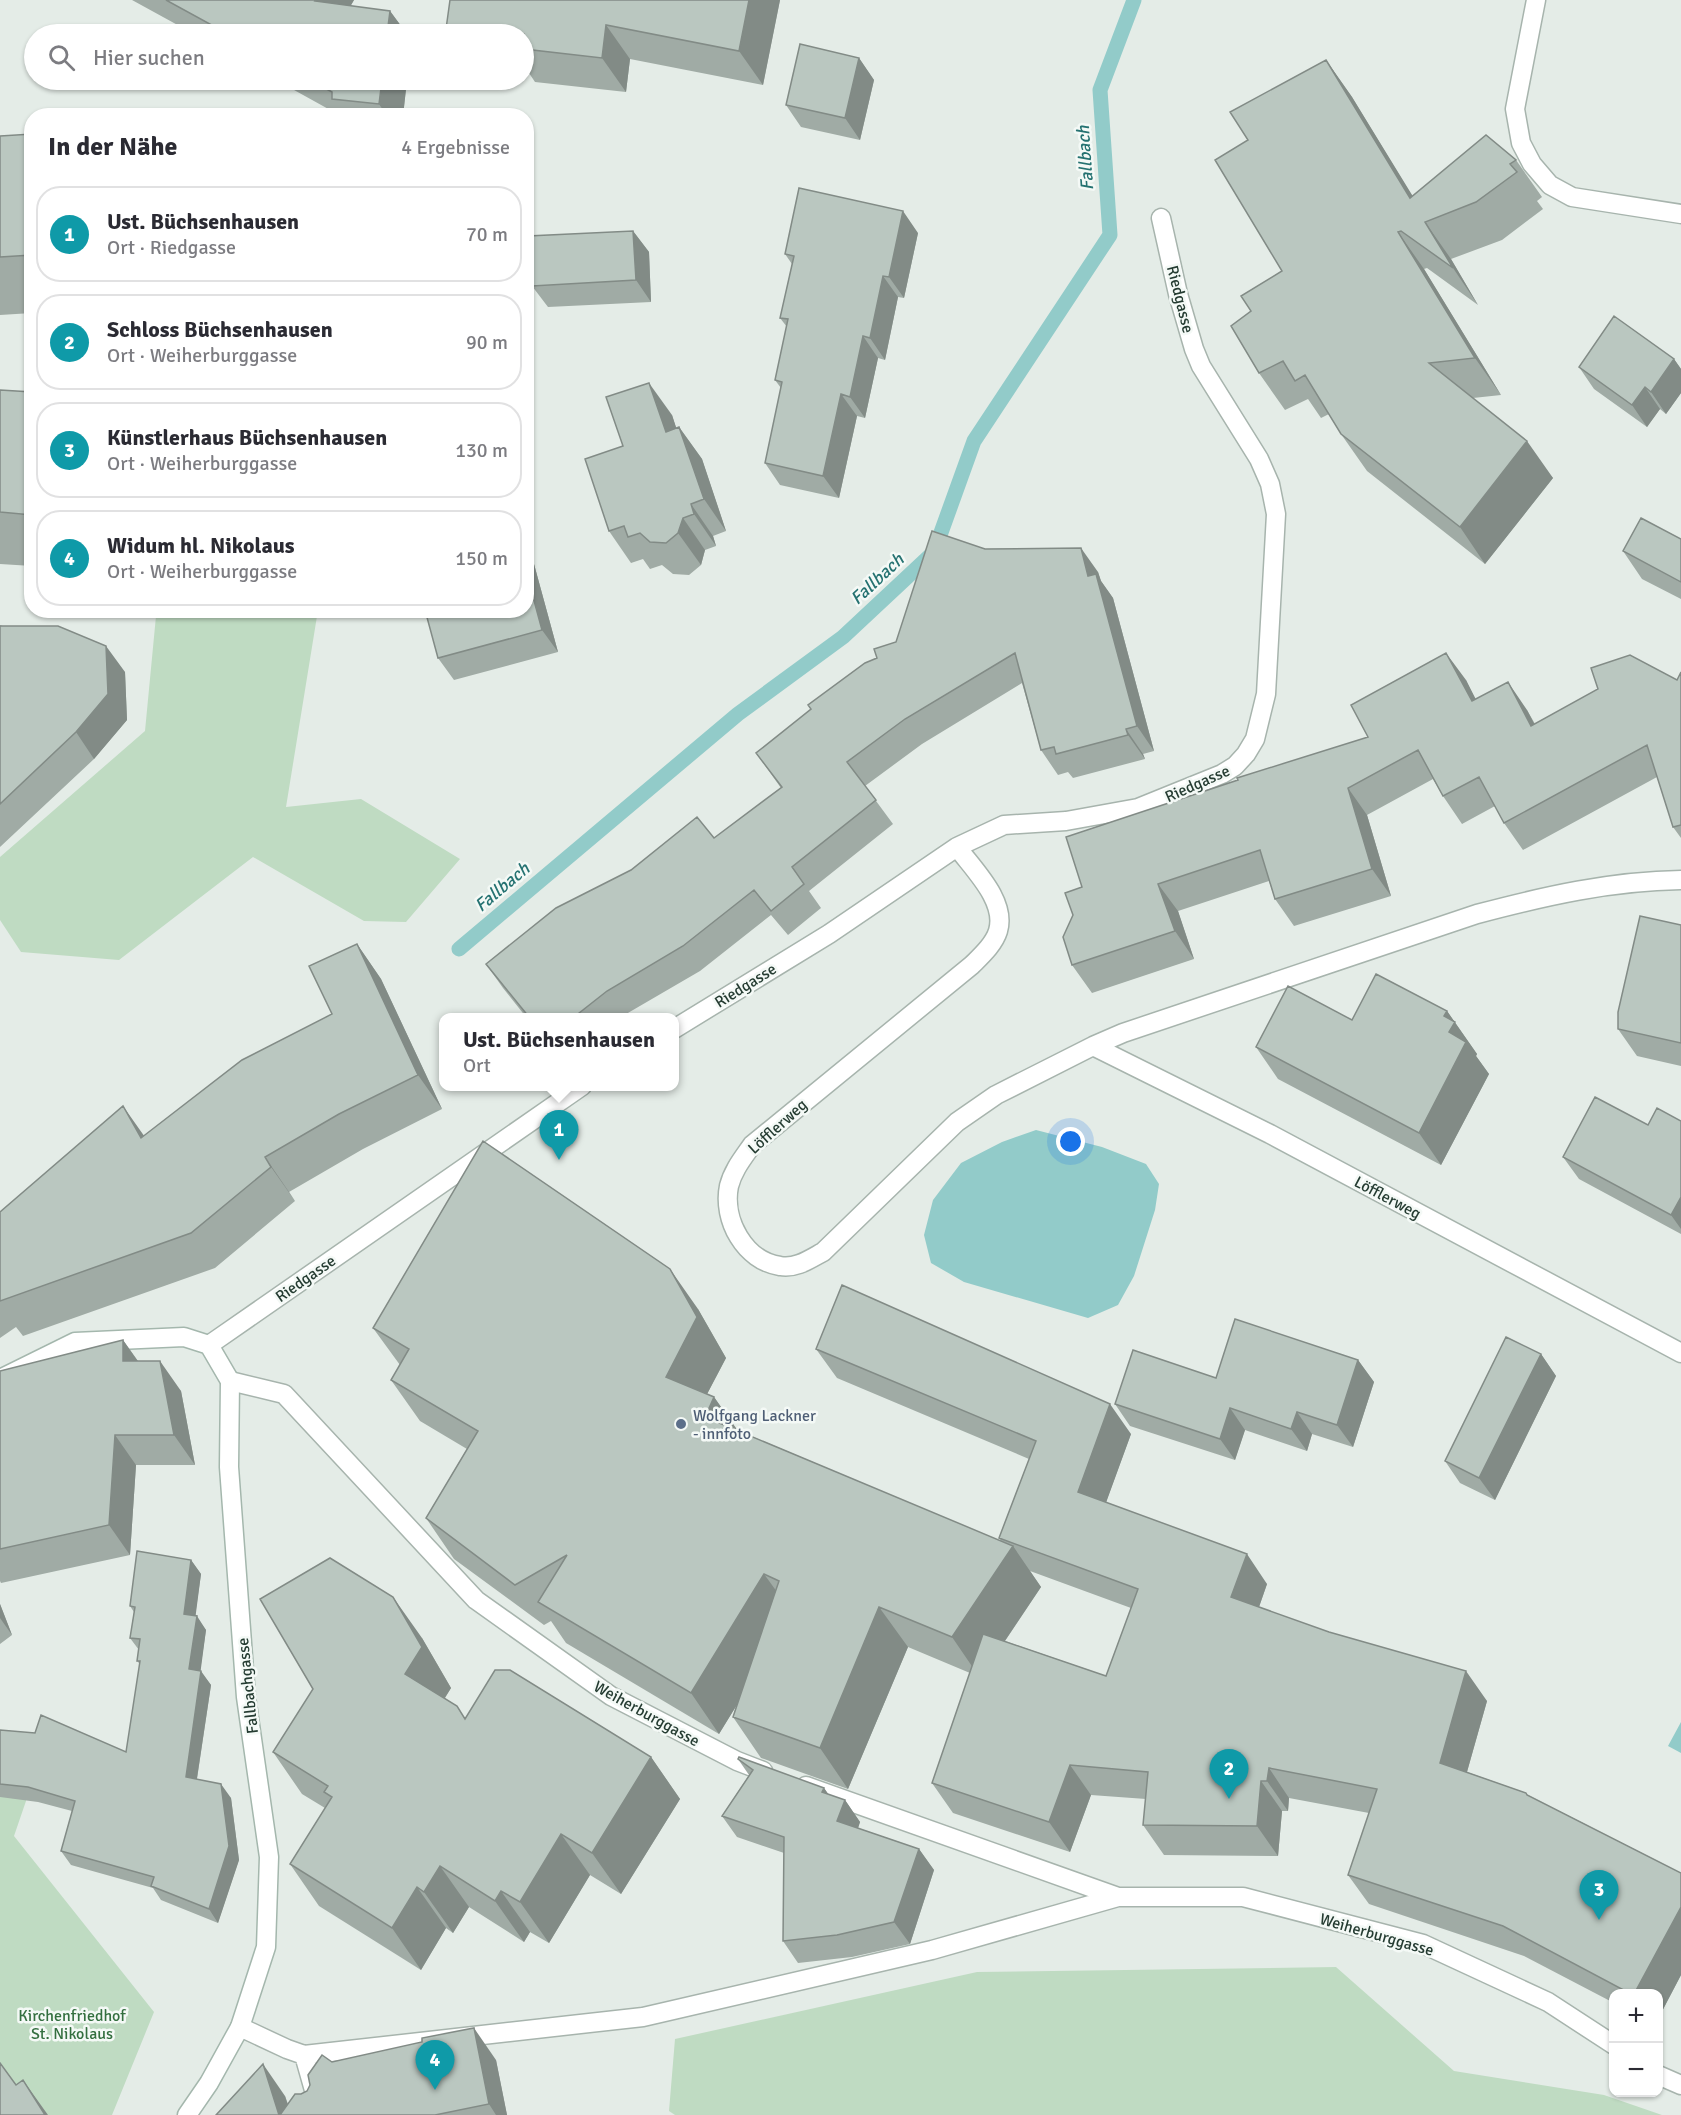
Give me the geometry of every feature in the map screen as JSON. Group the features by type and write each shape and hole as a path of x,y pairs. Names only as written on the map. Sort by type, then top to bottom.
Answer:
{"street":[{"path":"1536,0 1515,109 1521,143 1532,164 1550,185 1572,197 1681,214"},
{"name":"Riedgasse","path":"679,1027 829,934 957,847 1004,825 1066,821 1138,807 1222,774 1235,766 1255,739 1266,694 1276,513 1270,484 1259,459 1201,366 1194,349 1178,294 1161,218"},
{"name":"Löfflerweg","path":"957,847 990,893 1000,918 998,932 988,948 972,965 752,1145 737,1166 729,1186 729,1208 734,1228 744,1246 760,1261 782,1267 804,1263 823,1252 957,1122 996,1095 1093,1046 1161,1019 1477,914 1596,886 1643,880 1681,880"},
{"name":"Löfflerweg","path":"1093,1046 1270,1134 1681,1353"},
{"name":"Riedgasse","path":"209,1345 575,1091"},
{"path":"0,1379 75,1342 184,1337 209,1345 230,1381"},
{"name":"Weiherburggasse","path":"230,1381 285,1394 476,1600 611,1696 736,1761 1118,1897"},
{"name":"Fallbachgasse","path":"187,2115 209,2083 240,2027 266,1947 269,1857 246,1697 230,1467 230,1381"},
{"name":"Weiherburggasse","path":"240,2027 304,2055 643,2017 932,1950 1118,1897 1243,1897 1423,1944 1548,2002 1610,2043"},
{"path":"304,2055 321,2115"},
{"path":"1663,2077 1681,2085"}],"green space":[{"path":"156,618 317,618 286,807 361,799 460,859 406,922 364,921 253,857 119,960 21,952 0,920 0,857 145,731"},
{"name":"Kirchenfriedhof St. Nikolaus","path":"0,1742 31,1746 26,1801 14,1836 154,2012 112,2115 37,2115 0,2064"},
{"path":"1336,1967 1454,2071 1604,2095 1662,2115 675,2115 669,2111 675,2039 977,1972"}],"water":[{"path":"1036,1130 1102,1147 1146,1164 1159,1184 1155,1210 1134,1276 1118,1305 1088,1318 964,1282 931,1263 924,1235 933,1200 961,1163 1002,1142"},
{"path":"1681,1722 1681,1753 1668,1746"}],"building":[{"path":"166,0 316,0 390,11 388,24 210,24"},
{"path":"450,0 749,0 739,51 606,25 602,58 534,50 534,24 447,24"},
{"path":"800,44 859,58 845,118 786,105"},
{"path":"1326,60 1410,198 1486,135 1516,160 1510,164 1517,172 1476,202 1425,222 1453,268 1401,231 1398,232 1475,358 1429,363 1527,441 1460,527 1341,434 1305,375 1295,381 1283,361 1259,373 1231,326 1251,311 1241,296 1282,271 1215,160 1248,140 1230,112"},
{"path":"328,90 381,90 379,104 332,99 332,92"},
{"path":"24,134 24,256 0,257 0,136"},
{"path":"799,188 903,211 889,277 883,276 870,338 863,336 850,397 841,394 823,476 765,463 782,382 775,380 788,319 780,318 794,256 785,254"},
{"path":"633,231 636,280 534,286 534,236"},
{"path":"1614,316 1674,359 1651,392 1645,387 1632,405 1579,367"},
{"path":"649,383 666,432 679,427 704,499 691,504 694,514 683,518 678,533 666,543 650,542 640,533 628,537 624,526 609,531 585,459 623,446 606,397"},
{"path":"0,390 24,392 24,514 0,512"},
{"path":"1641,518 1681,539 1681,582 1623,551"},
{"path":"932,531 985,549 1081,548 1088,576 1096,574 1137,726 1126,729 1128,735 1056,754 1054,747 1041,750 1015,653 905,719 847,762 876,800 792,867 804,884 771,911 754,890 683,946 607,991 579,1013 526,1013 486,964 556,908 631,870 697,817 714,838 782,787 756,753 811,709 808,705 865,663 877,658 874,649 896,642"},
{"path":"534,600 542,630 438,658 427,618 534,618"},
{"path":"0,626 58,626 106,646 108,694 76,732 0,804"},
{"path":"1446,653 1472,701 1508,682 1531,726 1598,689 1591,668 1630,655 1677,680 1681,672 1681,825 1673,827 1647,745 1504,823 1479,777 1443,796 1418,750 1348,788 1372,869 1275,899 1260,850 1158,884 1175,931 1072,965 1063,937 1073,915 1065,893 1082,887 1066,837 1238,780 1237,778 1368,737 1351,705"},
{"path":"1640,916 1681,925 1681,1043 1618,1029 1618,1012"},
{"path":"357,944 418,1075 339,1114 265,1157 271,1167 191,1233 0,1301 0,1212 123,1106 141,1138 242,1060 332,1014 309,966"},
{"path":"1376,974 1447,1011 1444,1016 1455,1022 1449,1032 1466,1042 1419,1133 1256,1047 1288,986 1352,1020"},
{"path":"1595,1097 1648,1125 1657,1108 1681,1121 1681,1197 1671,1215 1563,1157"},
{"path":"483,1141 670,1269 697,1317 666,1377 714,1397 705,1417 1013,1546 952,1637 879,1607 820,1748 733,1717 779,1581 764,1574 691,1693 538,1602 567,1555 515,1585 426,1518 478,1431 391,1380 409,1349 373,1328"},
{"path":"842,1285 1110,1404 1078,1492 1247,1554 1231,1597 1329,1632 1466,1671 1440,1763 1526,1793 1681,1873 1681,1907 1637,1989 1622,1989 1503,1926 1348,1875 1377,1789 1269,1768 1267,1781 1261,1781 1257,1826 1143,1825 1148,1772 1070,1765 1049,1822 932,1783 983,1634 1106,1676 1138,1589 999,1538 1036,1441 816,1349"},
{"path":"1235,1319 1358,1360 1337,1425 1297,1412 1291,1429 1230,1408 1220,1439 1115,1404 1133,1350 1216,1378"},
{"path":"1506,1337 1541,1354 1479,1478 1445,1461"},
{"path":"123,1340 123,1361 160,1361 174,1435 115,1435 109,1525 0,1549 0,1371"},
{"path":"137,1551 191,1560 184,1614 197,1616 189,1669 201,1671 186,1777 221,1784 229,1846 209,1909 151,1886 154,1877 61,1851 75,1801 28,1787 0,1784 0,1730 35,1733 41,1715 126,1752 140,1661 137,1661 140,1639 130,1638 135,1607 130,1606"},
{"path":"330,1558 393,1597 422,1647 405,1674 457,1706 465,1719 495,1670 510,1670 651,1757 592,1853 561,1834 520,1902 501,1891 495,1901 440,1866 424,1892 417,1887 392,1928 290,1864 332,1797 324,1792 328,1786 273,1752 313,1689 260,1599"},
{"path":"739,1757 824,1788 822,1792 845,1800 837,1821 919,1849 894,1922 837,1935 783,1941 784,1837 722,1816 753,1770 738,1759"},
{"path":"474,2028 489,2104 435,2115 280,2115 295,2094 307,2091 310,2085 308,2075 322,2055 332,2062 422,2042 422,2038"},
{"path":"0,2063 16,2085 23,2080 45,2115 0,2115"},
{"path":"263,2064 279,2115 216,2115"}],"waterway":[{"name":"Fallbach","path":"459,949 738,714 843,637 934,552 974,441 1110,235 1100,90 1134,0"}],"place":[{"name":"Ust. Büchsenhausen","path":"559,1160"},
{"name":"Wolfgang Lackner - innfoto","path":"681,1424"},
{"name":"Schloss Büchsenhausen","path":"1229,1799"},
{"name":"Künstlerhaus Büchsenhausen","path":"1599,1920"},
{"name":"Widum hl. Nikolaus","path":"435,2090"}]}
